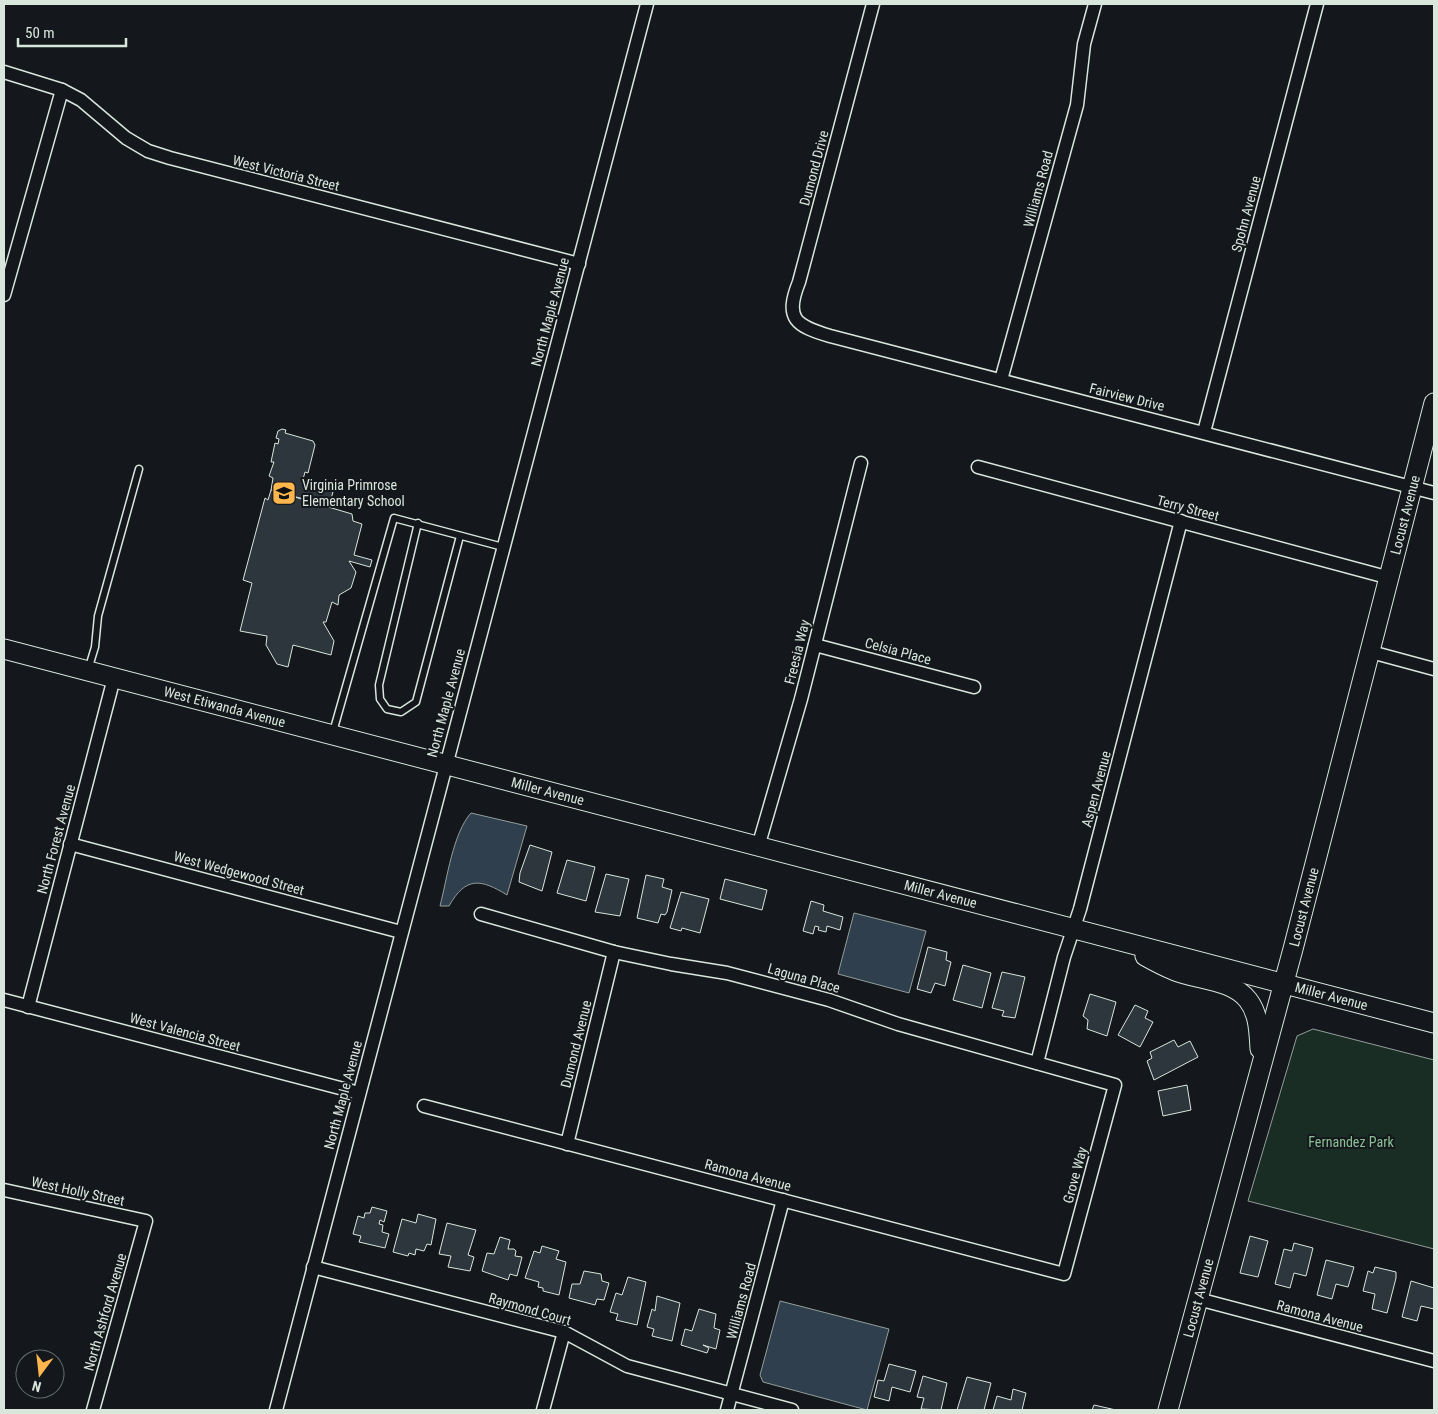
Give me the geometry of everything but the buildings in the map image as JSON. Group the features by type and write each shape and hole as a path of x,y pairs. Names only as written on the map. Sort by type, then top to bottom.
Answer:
{"street":[{"name":"North Maple Avenue","path":"276,1410 648,4"},
{"name":"Dumond Drive","path":"813,331 802,327 796,318 792,300 799,282 873,4"},
{"name":"Williams Road","path":"1001,380 1077,105 1084,44 1095,4"},
{"name":"Spohn Avenue","path":"1204,432 1317,4"},
{"name":"West Victoria Street","path":"4,72 62,90 81,100 126,138 148,150 170,158 579,264"},
{"path":"4,295 62,90"},
{"name":"Fairview Drive","path":"813,331 1434,493"},
{"name":"Locust Avenue","path":"1169,1410 1371,652 1434,402"},
{"name":"Freesia Way","path":"758,847 815,645 861,463"},
{"name":"Terry Street","path":"978,467 1390,578"},
{"name":"Aspen Avenue","path":"1037,1063 1074,930 1181,521"},
{"name":"Celsia Place","path":"815,645 974,687"},
{"name":"West Etiwanda Avenue","path":"4,649 445,766"},
{"path":"1371,652 1434,669"},
{"name":"North Forest Avenue","path":"28,1007 114,678"},
{"name":"Miller Avenue","path":"445,766 1434,1023"},
{"name":"West Wedgewood Street","path":"70,844 401,932"},
{"name":"Laguna Place","path":"482,914 614,952 727,973 829,1000 898,1024 1115,1085"},
{"path":"1115,940 1174,971 1225,985 1242,993 1248,1000 1256,1018 1261,1064"},
{"name":"Dumond Avenue","path":"567,1144 614,952"},
{"name":"West Valencia Street","path":"4,1000 359,1093"},
{"name":"Grove Way","path":"1064,1274 1115,1085"},
{"name":"Ramona Avenue","path":"424,1106 1064,1274"},
{"name":"West Holly Street","path":"4,1190 146,1221"},
{"name":"Williams Road","path":"728,1410 783,1200"},
{"name":"North Ashford Avenue","path":"93,1410 146,1221"},
{"name":"Raymond Court","path":"313,1267 564,1332 627,1366 792,1410"},
{"name":"Ramona Avenue","path":"1198,1299 1434,1361"},
{"path":"543,1410 564,1332"}],"lane":[{"path":"88,671 95,647 98,616 139,469"},
{"path":"332,736 394,518 503,547"},
{"path":"418,524 379,685 380,699 387,709 401,712 416,702 460,536"}],"green space":[{"name":"Fernandez Park","path":"1313,1029 1434,1060 1434,1249 1248,1201 1297,1036"}],"water":[{"path":"471,813 527,826 507,895 489,886 475,883 462,889 449,906 440,906 455,844"},
{"path":"854,913 926,931 909,993 838,974"},
{"path":"780,1301 889,1329 867,1410 763,1382 760,1375"}],"place":[{"name":"Virginia Primrose Elementary School","path":"284,493"}]}
